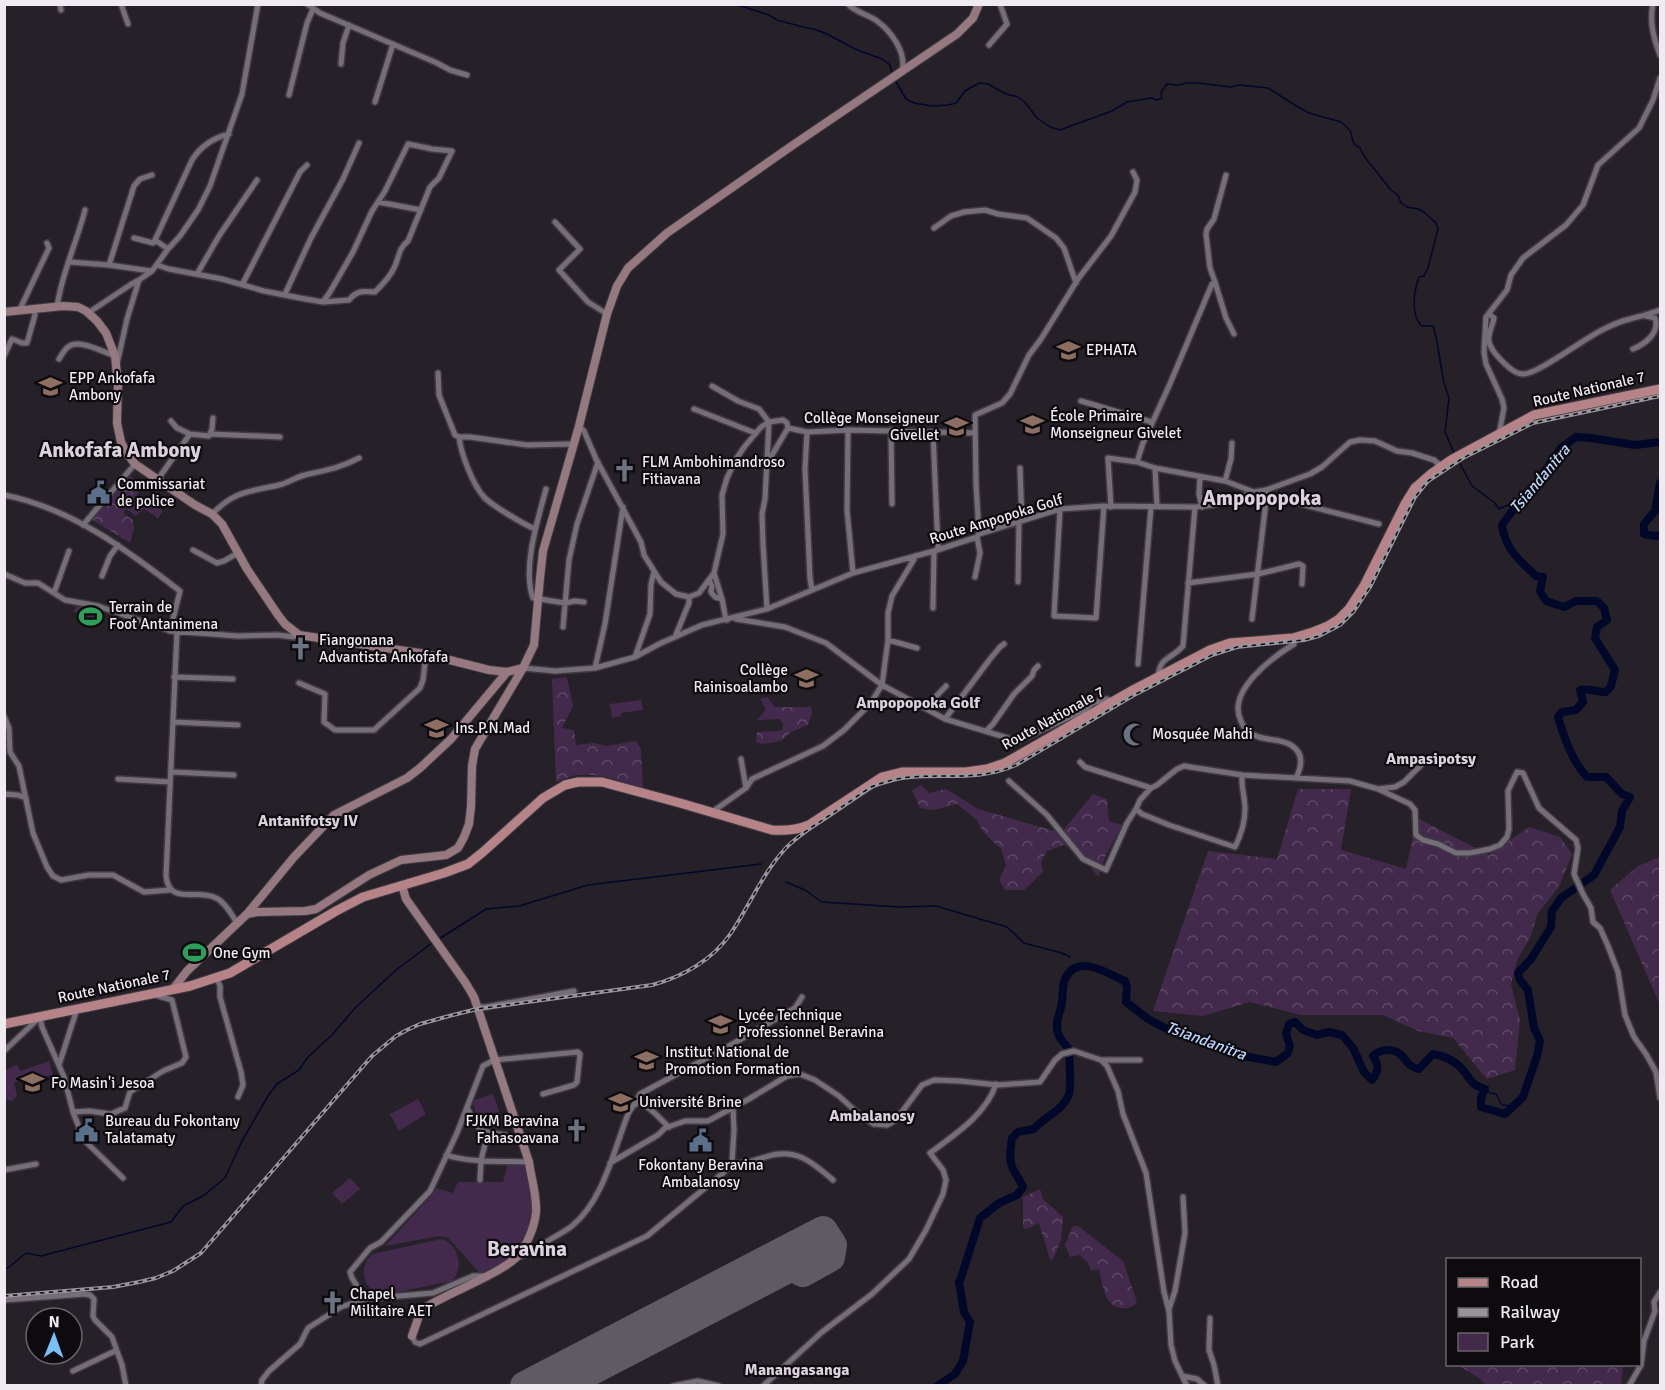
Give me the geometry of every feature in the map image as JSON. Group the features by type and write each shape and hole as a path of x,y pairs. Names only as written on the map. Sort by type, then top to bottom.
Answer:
{"main road":[{"name":"Route Nationale 7","path":"4,1024 153,994 217,978 247,964 363,897 468,864 543,798 578,782 602,782 772,830 786,831 810,825 882,777 902,772 966,772 1005,763 1158,676 1210,650 1230,643 1293,638 1328,626 1339,619 1350,609 1364,586 1415,488 1451,459 1534,415 1660,389"}],"street":[{"path":"121,4 128,24"},
{"path":"88,313 152,271 198,210 210,186 242,94 258,4"},
{"path":"848,4 851,9 877,20 899,46 904,58 896,76"},
{"path":"247,915 258,912 316,909 369,875 402,860 446,855 458,848 469,824 475,748 523,668 534,645 543,551 579,426 607,314 617,286 628,268 668,233 793,144 957,34 973,18 979,4"},
{"path":"989,45 1006,24 1000,4"},
{"path":"1653,4 1652,23 1660,55"},
{"path":"289,95 310,7 450,70 467,75"},
{"path":"340,64 349,25"},
{"path":"375,102 393,44"},
{"path":"1499,434 1504,408 1486,364 1485,322 1507,290 1511,275 1523,258 1566,225 1583,206 1598,165 1639,128 1653,100 1660,78"},
{"path":"134,238 153,243 199,149 208,142 229,134"},
{"path":"285,294 310,237 343,179 359,143"},
{"path":"157,265 264,291 323,302 350,300 354,293 375,292 396,266 401,247 408,241 430,187 439,178 452,151 408,144 353,252 323,302"},
{"path":"242,285 300,172 307,165"},
{"path":"975,577 980,553 975,416 1002,403 1010,394 1029,355 1076,283 1111,236 1135,192 1137,180 1133,172"},
{"path":"1226,174 1214,219 1206,234 1210,268 1226,318 1234,334"},
{"path":"109,265 134,186 140,179 152,175"},
{"path":"197,274 219,236 257,180"},
{"path":"378,202 421,210"},
{"path":"57,307 59,292 85,210"},
{"path":"934,228 951,216 964,212 985,210 1027,218 1056,237 1064,248 1076,283"},
{"path":"555,222 580,249 559,270 588,302 607,314"},
{"path":"155,240 168,249"},
{"path":"19,311 49,248 47,243"},
{"path":"70,262 152,271"},
{"path":"116,370 127,319 139,280"},
{"path":"1137,462 1152,422 1212,284 1215,282"},
{"path":"4,312 78,307 88,313 106,333 115,356 118,384 117,423 121,442 126,452 135,464 212,514 222,524 247,569 278,615 299,635"},
{"path":"4,356 12,339 27,343 35,315 34,309"},
{"path":"1489,314 1494,318 1488,338 1494,352 1518,374 1525,375 1603,330 1660,310"},
{"path":"1633,349 1644,345 1656,327 1658,317 1646,316"},
{"path":"59,359 67,348 74,344 115,356"},
{"path":"438,373 439,395 455,435 527,445 574,444"},
{"path":"712,386 759,409 769,422 765,499 762,514 767,609"},
{"path":"1081,401 1152,422"},
{"path":"694,408 755,433"},
{"path":"211,434 213,418"},
{"path":"579,426 584,431 654,572 661,582 676,594 689,597 699,593 714,573 723,534 722,495 736,459 755,433 769,422 783,420 787,423 788,428 767,463"},
{"path":"171,421 177,428 190,434 209,436 211,434 232,434 280,438"},
{"path":"788,428 807,432 891,430 974,433"},
{"path":"848,430 847,510 853,573"},
{"path":"891,430 892,504"},
{"path":"807,432 806,469 812,590"},
{"path":"933,432 936,550 933,608"},
{"path":"158,479 190,434"},
{"path":"459,437 460,447 472,476 485,499 535,529"},
{"name":"Route Ampopoka Golf","path":"523,668 555,671 595,668 635,657 702,625 767,609 853,573 936,550 1060,509 1104,506 1202,507 1254,492 1266,492 1322,467 1350,442 1375,441 1397,451 1434,460 1441,466"},
{"path":"1225,481 1231,459 1232,443"},
{"path":"212,514 226,501 241,493 284,484 304,475 320,473 359,458"},
{"path":"1111,507 1108,458 1225,481 1254,492"},
{"path":"563,627 569,560 577,524 598,462"},
{"path":"83,525 135,464"},
{"path":"1017,582 1021,521 1020,468"},
{"path":"1138,664 1154,507 1155,468"},
{"path":"1200,477 1199,494 1202,507"},
{"path":"546,489 535,529 529,573 532,598 565,603 584,602"},
{"path":"1252,619 1266,492 1285,500 1379,524"},
{"path":"4,495 57,512 83,525 118,545 180,591 173,632 173,722 166,885 170,890 179,894 217,898 237,923"},
{"path":"1060,509 1054,616 1096,618 1104,506"},
{"path":"595,668 605,624 623,507"},
{"path":"1158,676 1159,667 1164,660 1183,646 1195,507"},
{"path":"102,576 110,556 118,545"},
{"path":"193,550 217,563 238,553"},
{"path":"54,593 69,551"},
{"path":"712,812 746,788 752,779 823,746 864,711 882,685 888,640 888,613 892,596 916,556"},
{"path":"1188,583 1258,574 1299,564 1303,566 1302,584"},
{"path":"635,657 650,614 651,584 654,572"},
{"path":"714,573 726,620 737,618 785,627 826,643 882,685 945,719 1018,741 1083,711 1093,703 1107,699 1112,703"},
{"path":"4,574 25,583 38,583 65,600 98,606 173,632 293,637 299,635 426,654 489,670 507,672 523,668"},
{"path":"707,583 710,582 711,592 715,597 722,599"},
{"path":"675,637 689,603 689,597"},
{"path":"1293,638 1294,644 1258,671 1237,705 1238,716 1245,730 1259,738 1276,740 1292,746 1301,758 1301,768 1296,778"},
{"path":"888,640 917,648"},
{"path":"945,719 996,651 1004,644"},
{"path":"299,683 326,694 324,722 335,730 374,730 420,688 426,654"},
{"path":"986,731 1038,666"},
{"path":"173,989 187,971 247,915 294,857 334,815 407,778 420,768 451,739 507,672"},
{"path":"174,677 233,679"},
{"path":"925,708 945,686"},
{"path":"4,716 9,728 7,750 19,766 33,833 44,861 53,876 61,880 89,875 114,875 144,892 170,890"},
{"path":"173,722 238,725"},
{"path":"741,759 746,788"},
{"path":"1378,789 1395,787 1404,782 1426,760"},
{"path":"1080,762 1085,767 1151,788"},
{"path":"1009,781 1047,815 1083,859 1106,870 1140,800 1151,788 1184,766 1242,775 1350,781 1378,789 1410,804 1415,810 1416,835 1456,854 1490,849 1507,837 1508,790 1517,772 1523,773 1539,808 1576,840 1578,848 1574,874 1591,908 1593,922 1600,928 1618,972 1624,1015 1634,1037 1656,1072 1660,1098"},
{"path":"171,772 234,774"},
{"path":"1136,809 1142,814 1169,825 1235,847 1245,819 1242,775"},
{"path":"118,779 170,782"},
{"path":"4,794 26,798"},
{"path":"402,885 406,899 465,982 477,1007 529,1162 536,1211 522,1251 515,1258"},
{"path":"388,890 406,899"},
{"path":"217,978 241,1072 243,1085 238,1097"},
{"path":"477,1007 574,991"},
{"path":"73,1112 89,1111 111,1114 125,1108 130,1092 162,1071 182,1063 186,1057 172,1000 153,994"},
{"path":"733,1107 732,1163 647,1236 420,1344 415,1342 412,1336 423,1309 515,1258 532,1252 573,1225 585,1212 598,1195 628,1114 640,1094 795,1008 802,998"},
{"path":"58,1066 76,1009"},
{"path":"40,1017 42,1027 64,1077 73,1112 84,1140 123,1178"},
{"path":"4,1051 40,1017"},
{"path":"610,1163 658,1135 664,1128 685,1122 708,1121 787,1076 800,1074 815,1080 839,1096 861,1116 874,1124 887,1125 896,1120 922,1085 934,1080 996,1084 1040,1082 1055,1060 1062,1054 1074,1051 1101,1060 1140,1060"},
{"path":"365,1299 352,1278 351,1272 370,1248 381,1242 430,1191 483,1066 494,1060 578,1052 580,1054 577,1082 574,1085 543,1094"},
{"path":"1101,1060 1107,1066 1118,1091 1123,1114 1146,1173 1164,1292 1169,1311 1171,1345 1175,1361 1187,1386"},
{"path":"763,1386 822,1332 881,1286 909,1259 944,1194 946,1180 943,1170 930,1153 975,1116 992,1096 996,1084"},
{"path":"633,1106 639,1102 646,1106 669,1127"},
{"path":"467,1108 480,1130 505,1135"},
{"path":"480,1180 481,1160 488,1132"},
{"path":"732,1163 745,1164 779,1153 792,1155 809,1160 833,1180"},
{"path":"446,1155 481,1160 529,1162"},
{"path":"4,1170 36,1164"},
{"path":"1169,1311 1185,1233 1183,1197"},
{"path":"526,1242 531,1248 536,1249"},
{"path":"261,1386 262,1380 269,1371 300,1344 308,1328 341,1307 365,1299 434,1293 473,1276 485,1276"},
{"path":"1164,1292 1174,1291"},
{"path":"1641,1365 1644,1341 1655,1311 1654,1302 1660,1292"},
{"path":"4,1300 90,1295 94,1299 93,1316 111,1337 122,1365 126,1386"},
{"path":"1210,1318 1209,1350 1218,1386"},
{"path":"73,1371 116,1351"},
{"path":"1629,1386 1640,1366"},
{"path":"1183,1376 1197,1379 1205,1386"},
{"path":"673,1386 698,1381 719,1386"}],"green space":[{"path":"130,476 143,486 138,496 163,511 158,518 144,509 136,516 126,509 123,513 133,520 134,529 130,543 91,519"},
{"name":"Terrain de Foot Antanimena","path":"78,605 100,614 102,618 99,626 73,611"},
{"path":"567,677 573,706 562,728 574,730 576,745 594,743 607,746 636,741 641,749 643,789 595,775 576,775 556,782 552,679"},
{"path":"767,697 775,707 811,707 812,713 808,725 791,732 781,741 762,744 756,742 757,732 783,729 783,723 779,719 757,720 766,710 760,699"},
{"path":"641,700 643,710 621,713 621,716 612,718 610,704"},
{"path":"921,785 929,793 946,789 978,809 1061,833 1093,794 1107,799 1109,821 1122,825 1106,855 1098,877 1080,852 1064,845 1047,851 1041,862 1043,872 1024,890 1005,890 999,880 1006,865 1001,849 983,832 977,820 957,804 934,810 920,808 912,790"},
{"path":"1298,789 1351,789 1341,850 1406,869 1417,818 1489,855 1529,827 1560,837 1572,854 1559,887 1538,913 1530,938 1518,958 1511,984 1520,1020 1515,1070 1487,1079 1453,1038 1418,1031 1383,1015 1301,1015 1250,1002 1203,1016 1153,1011 1208,851 1277,859"},
{"path":"1660,857 1660,1005 1610,890 1638,866"},
{"path":"49,1061 53,1075 14,1082 17,1096 12,1101 5,1099 5,1070 17,1065 21,1071"},
{"path":"493,1094 502,1120 481,1128 472,1101"},
{"path":"418,1099 426,1114 399,1131 390,1114"},
{"path":"508,1164 525,1164 531,1189 532,1214 527,1237 521,1248 504,1265 488,1273 479,1272 448,1238 439,1236 385,1246 436,1188 453,1193 458,1182 503,1182"},
{"path":"350,1178 360,1189 342,1204 332,1193"},
{"path":"1040,1189 1043,1199 1063,1217 1061,1240 1053,1259 1050,1260 1039,1223 1026,1229 1023,1228 1023,1197"},
{"path":"1073,1226 1078,1226 1123,1261 1137,1302 1134,1305 1122,1308 1110,1302 1102,1284 1099,1269 1091,1271 1088,1263 1080,1255 1070,1257 1065,1245"},
{"path":"441,1239 452,1245 458,1257 458,1270 452,1281 384,1295 377,1293 367,1284 365,1265 373,1254"},
{"path":"1460,1366 1623,1366 1621,1386 1486,1385"}],"waterway":[{"path":"735,4 769,15 777,20 827,34 855,49 882,59 890,65 892,73"},
{"path":"895,80 906,99 932,106 956,103 965,91 979,83 988,84 1006,94 1018,97 1025,102 1037,118 1050,127 1060,130 1112,111 1127,102 1151,98 1157,100 1162,98 1161,92 1167,84 1186,83 1268,88 1309,113 1341,122 1350,130 1354,144 1360,148 1391,190 1398,195 1401,203 1424,212 1436,223 1438,229 1428,268 1424,276 1419,277 1417,283 1414,310 1422,326 1433,326 1449,398 1445,432 1455,455"},
{"name":"Tsiandanitra","path":"937,1386 955,1374 963,1361 970,1322 964,1312 959,1282 959,1284 980,1218 999,1203 1017,1195 1023,1187 1011,1162 1012,1138 1018,1132 1034,1129 1063,1105 1069,1094 1069,1051 1059,1035 1057,1025 1064,981 1070,971 1077,967 1093,967 1125,981 1126,1002 1148,1019 1165,1028 1238,1055 1276,1062 1288,1053 1290,1045 1286,1034 1289,1024 1295,1022 1303,1030 1317,1035 1329,1032 1342,1035 1353,1048 1364,1072 1372,1080 1377,1068 1373,1056 1379,1052 1390,1050 1397,1052 1410,1065 1419,1069 1433,1054 1453,1062 1474,1084 1485,1089 1481,1098 1481,1107 1505,1114 1523,1097 1540,1041 1534,1028 1528,990 1520,980 1518,973 1531,959 1551,927 1552,911 1561,898 1594,875 1620,827 1622,811 1630,797 1622,794 1606,777 1587,777 1573,756 1558,717 1562,712 1576,710 1583,702 1580,690 1606,692 1611,686 1615,670 1595,638 1597,627 1607,620 1604,608 1597,601 1576,601 1564,607 1546,601 1540,591 1543,577 1536,576 1514,554 1506,541 1502,525 1530,492 1561,448 1576,437 1635,445 1660,442"},
{"path":"1459,462 1472,486 1495,503 1499,509 1508,505 1513,510"},
{"name":"Tsiandanitra","path":"1660,483 1655,511 1644,524 1644,534 1660,535"},
{"path":"439,939 486,909 519,906 588,885 761,864"},
{"path":"786,882 805,890 822,902 899,907 936,906 1007,927 1024,943 1070,957"},
{"path":"4,1269 26,1253 41,1256 171,1222 183,1206 203,1196 225,1178 242,1141 277,1084 299,1070 308,1057 332,1035 355,1008 396,970 432,943"},
{"path":"1485,1089 1496,1094 1502,1105 1515,1106"}],"runway":[{"path":"525,1386 823,1231 832,1245 830,1257 803,1272 792,1266 561,1386"}],"railway":[{"path":"4,1296 113,1287 156,1278 173,1271 201,1253 372,1056 396,1036 420,1024 477,1009 652,985 685,972 706,959 724,943 763,879 789,845 807,830 871,787 906,778 977,775 1002,770 1016,765 1134,695 1212,655 1237,647 1304,640 1319,636 1340,625 1354,611 1370,587 1415,497 1428,481 1463,458 1533,423 1660,396"}],"place":[{"name":"EPHATA","path":"1068,350"},
{"name":"EPP Ankofafa Ambony","path":"51,387"},
{"name":"École Primaire Monseigneur Givelet","path":"1032,425"},
{"name":"Collège Monseigneur Givellet","path":"957,427"},
{"name":"FLM Ambohimandroso Fitiavana","path":"624,471"},
{"name":"Commissariat de police","path":"99,493"},
{"name":"Terrain de Foot Antanimena","path":"91,616"},
{"name":"Fiangonana Advantista Ankofafa","path":"301,649"},
{"name":"Collège Rainisoalambo","path":"806,679"},
{"name":"Ins.P.N.Mad","path":"437,728"},
{"name":"Mosquée Mahdi","path":"1134,734"},
{"name":"One Gym","path":"195,953"},
{"name":"Lycée Technique Professionnel Beravina","path":"720,1024"},
{"name":"Institut National de Promotion Formation","path":"647,1061"},
{"name":"Fo Masin'i Jesoa","path":"33,1083"},
{"name":"Université Brine","path":"621,1102"},
{"name":"Bureau du Fokontany Talatamaty","path":"87,1130"},
{"name":"FJKM Beravina Fahasoavana","path":"577,1130"},
{"name":"Fokontany Beravina Ambalanosy","path":"701,1141"},
{"name":"Chapel Militaire AET","path":"332,1303"}],"district":[{"name":"Ankofafa Ambony","path":"120,450"},
{"name":"Ampopopoka","path":"1262,498"},
{"name":"Ampopopoka Golf","path":"918,703"},
{"name":"Ampasipotsy","path":"1431,759"},
{"name":"Antanifotsy IV","path":"308,821"},
{"name":"Ambalanosy","path":"872,1116"},
{"name":"Beravina","path":"527,1249"},
{"name":"Manangasanga","path":"797,1370"}]}
